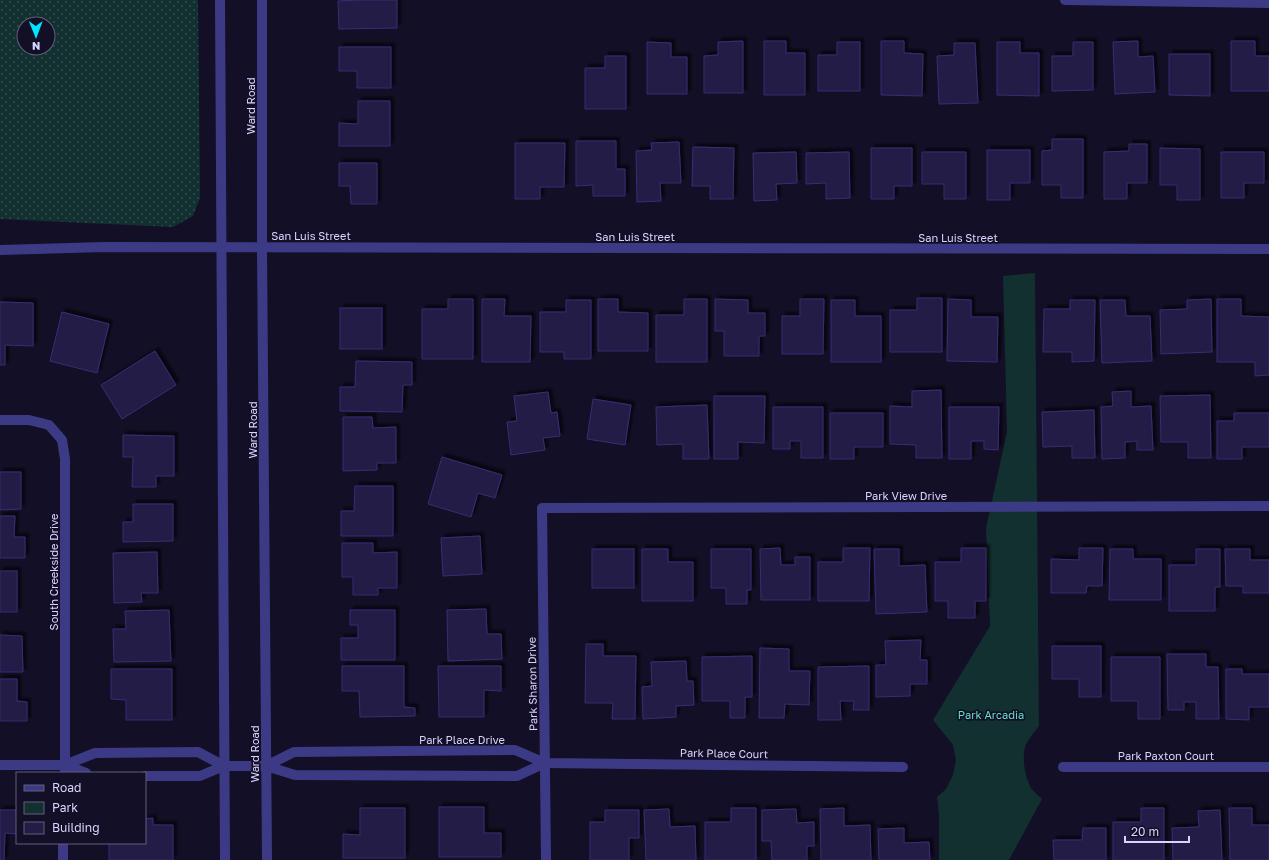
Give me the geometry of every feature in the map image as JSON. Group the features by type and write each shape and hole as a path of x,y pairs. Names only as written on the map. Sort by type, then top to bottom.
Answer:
{"street":[{"path":"220,0 225,860"},
{"name":"Ward Road","path":"262,0 262,247 267,860"},
{"path":"1066,0 1269,3"},
{"name":"San Luis Street","path":"0,250 104,247 1269,249"},
{"name":"South Creekside Drive","path":"0,420 29,420 49,425 62,440 65,459 65,769"},
{"name":"Park View Drive","path":"542,508 1269,506"},
{"name":"Park Sharon Drive","path":"542,508 546,860"},
{"name":"Park Place Drive","path":"266,766 294,752 515,750 545,763"},
{"name":"Park Place Drive","path":"65,769 95,753 198,752 224,766 266,766 295,775 517,776 545,763"},
{"name":"Park Place Court","path":"545,763 903,767"},
{"path":"0,765 65,769 81,772"},
{"path":"146,776 200,776 224,766"},
{"name":"Park Paxton Court","path":"1063,767 1269,767"},
{"path":"63,844 63,860"}],"green space":[{"path":"0,0 198,0 200,198 193,216 173,227 0,219"},
{"name":"Park Arcadia","path":"1035,273 1039,726 1026,744 1024,757 1029,784 1042,799 1009,860 939,860 939,815 937,797 946,789 953,775 956,760 953,745 933,720 990,626 986,528 1007,432 1003,276"}],"building":[{"path":"397,0 397,28 339,29 338,1"},
{"path":"743,41 743,93 704,93 704,56 718,55 718,42"},
{"path":"764,41 786,41 786,53 805,53 805,95 764,95"},
{"path":"881,41 904,41 904,53 923,54 922,96 881,95"},
{"path":"1138,41 1138,57 1153,56 1155,92 1115,94 1113,42"},
{"path":"1231,41 1255,41 1255,56 1269,56 1269,91 1231,91"},
{"path":"647,42 671,43 671,57 687,57 687,94 647,94"},
{"path":"837,42 860,42 860,91 818,91 818,55 837,55"},
{"path":"997,42 1020,42 1020,53 1039,53 1039,96 997,95"},
{"path":"1073,42 1093,42 1093,90 1052,91 1052,56 1073,56"},
{"path":"954,43 975,43 978,103 939,104 937,56 954,55"},
{"path":"339,47 391,47 391,88 357,88 357,71 339,71"},
{"path":"1169,54 1210,54 1210,96 1169,95"},
{"path":"605,56 626,56 626,109 585,109 585,68 605,68"},
{"path":"358,101 390,101 390,146 339,146 339,123 358,124"},
{"path":"1052,139 1083,139 1083,198 1061,198 1061,185 1042,185 1042,151 1052,150"},
{"path":"576,141 616,141 616,169 625,169 625,196 593,196 593,185 576,186"},
{"path":"679,142 681,183 660,183 661,201 637,202 636,151 652,150 651,143"},
{"path":"515,143 565,143 564,187 540,187 540,199 515,199"},
{"path":"1129,144 1147,144 1147,183 1127,183 1127,199 1104,199 1104,152 1129,151"},
{"path":"693,147 734,148 733,199 710,199 710,186 692,186"},
{"path":"871,148 912,148 912,186 894,186 894,199 871,199"},
{"path":"1160,148 1200,149 1200,200 1177,200 1177,185 1160,185"},
{"path":"987,150 1030,150 1030,183 1010,183 1010,200 987,200"},
{"path":"796,152 797,183 776,184 777,200 754,201 753,153"},
{"path":"849,152 850,198 826,199 826,183 806,184 806,153"},
{"path":"922,152 966,152 966,199 944,199 944,184 922,184"},
{"path":"1221,152 1264,152 1264,183 1244,183 1244,198 1221,198"},
{"path":"339,163 377,163 377,204 351,204 350,186 339,186"},
{"path":"917,298 942,298 942,352 890,352 890,310 917,310"},
{"path":"448,299 473,299 473,359 422,359 422,309 448,309"},
{"path":"482,299 505,299 504,316 531,316 530,362 482,362"},
{"path":"598,299 618,299 618,312 648,313 648,351 598,351"},
{"path":"684,299 707,299 707,362 656,362 656,315 684,315"},
{"path":"715,299 748,300 748,313 765,313 765,336 759,336 759,356 724,356 724,331 715,331"},
{"path":"800,299 824,299 823,354 782,354 782,316 800,316"},
{"path":"948,299 971,300 971,317 998,317 997,362 947,361"},
{"path":"1211,299 1212,352 1161,354 1160,310 1187,309 1187,300"},
{"path":"1217,299 1241,299 1241,316 1269,317 1269,375 1255,376 1255,362 1217,362"},
{"path":"566,300 591,300 591,359 564,359 564,352 540,352 540,312 566,312"},
{"path":"831,300 855,300 855,316 881,316 881,362 831,362"},
{"path":"1070,300 1095,300 1094,361 1072,362 1072,352 1043,352 1044,309 1070,309"},
{"path":"1100,300 1125,300 1126,316 1150,316 1152,361 1102,363"},
{"path":"0,302 33,303 33,346 5,345 5,365 0,365"},
{"path":"340,308 382,308 382,349 340,349"},
{"path":"62,312 109,324 97,373 50,361"},
{"path":"155,351 176,385 122,419 101,385"},
{"path":"356,361 412,362 412,385 403,385 402,412 340,411 340,387 355,387"},
{"path":"941,390 942,458 916,458 916,445 890,444 890,406 912,407 912,391"},
{"path":"1131,391 1131,407 1151,406 1153,450 1137,450 1137,441 1125,442 1125,458 1102,459 1101,407 1113,406 1112,392"},
{"path":"548,392 551,413 557,412 560,436 543,438 545,450 511,455 507,422 517,421 514,396"},
{"path":"1210,395 1211,458 1188,458 1188,442 1161,442 1160,396"},
{"path":"714,396 765,396 764,443 738,442 738,459 714,459"},
{"path":"593,399 631,405 625,445 587,439"},
{"path":"707,405 709,459 683,459 683,444 657,445 656,407"},
{"path":"773,407 823,407 823,458 801,458 801,441 790,441 790,449 773,449"},
{"path":"949,407 999,407 998,450 984,449 984,441 971,441 971,459 949,459"},
{"path":"1094,410 1095,458 1072,458 1072,446 1043,447 1042,412"},
{"path":"830,413 883,413 883,447 854,447 854,459 830,459"},
{"path":"1234,413 1269,413 1269,447 1242,447 1242,459 1217,459 1217,421 1234,421"},
{"path":"343,417 372,417 373,428 396,427 396,463 377,463 377,470 343,471"},
{"path":"123,435 174,436 174,476 156,476 156,487 132,487 133,457 123,457"},
{"path":"442,457 502,475 495,498 478,493 471,517 428,504"},
{"path":"0,472 21,472 21,509 0,510"},
{"path":"355,486 393,486 393,536 341,536 341,511 354,511"},
{"path":"133,504 173,504 173,541 123,542 123,522 133,522"},
{"path":"0,516 15,516 14,537 25,537 25,558 0,558"},
{"path":"480,536 482,574 443,576 441,538"},
{"path":"342,543 373,543 373,553 397,552 397,588 378,588 378,595 353,595 353,577 342,577"},
{"path":"780,548 781,565 795,565 795,557 810,557 810,600 761,600 760,549"},
{"path":"843,548 870,548 869,601 818,601 818,562 843,562"},
{"path":"961,548 986,548 986,601 975,601 975,618 948,618 948,601 935,601 935,562 961,562"},
{"path":"1079,548 1103,548 1102,586 1087,586 1086,593 1051,593 1051,559 1079,560"},
{"path":"592,549 634,549 634,588 592,588"},
{"path":"642,549 668,549 668,562 693,562 693,601 642,601"},
{"path":"711,549 751,549 751,590 747,590 747,604 726,604 726,588 711,588"},
{"path":"874,549 899,549 899,566 925,565 927,612 876,614"},
{"path":"1110,549 1133,549 1133,559 1161,559 1161,600 1109,600"},
{"path":"1196,549 1220,549 1220,587 1215,587 1215,611 1169,611 1169,565 1196,565"},
{"path":"1225,549 1250,549 1250,560 1269,560 1269,593 1243,593 1243,586 1226,586"},
{"path":"157,552 158,593 141,593 142,602 114,603 113,553"},
{"path":"0,571 17,571 17,612 0,612"},
{"path":"486,609 487,634 501,634 502,659 448,661 447,610"},
{"path":"169,610 171,661 114,662 113,629 126,629 125,611"},
{"path":"350,610 395,610 395,660 341,660 341,638 358,638 358,625 350,625"},
{"path":"0,635 22,636 23,672 0,672"},
{"path":"921,640 920,660 927,660 927,684 910,684 910,696 876,697 876,665 886,665 885,641"},
{"path":"586,644 603,644 603,656 636,656 635,719 612,719 613,703 585,703"},
{"path":"1052,646 1101,646 1101,697 1079,697 1079,679 1052,679"},
{"path":"760,648 789,649 789,671 810,671 809,705 785,704 784,718 759,718"},
{"path":"1167,654 1206,654 1206,667 1218,667 1219,719 1196,719 1196,702 1184,702 1184,710 1168,710"},
{"path":"752,656 752,697 745,697 745,718 730,718 730,701 702,701 702,657"},
{"path":"1111,657 1160,657 1160,719 1138,719 1138,701 1111,701"},
{"path":"686,661 687,681 693,681 694,705 676,706 676,717 643,719 642,687 652,686 651,662"},
{"path":"342,666 404,666 404,707 415,708 415,716 360,717 359,691 342,691"},
{"path":"438,666 501,666 501,691 484,690 484,717 439,717"},
{"path":"869,666 869,710 853,710 854,701 840,701 841,720 818,720 818,667"},
{"path":"111,669 172,669 172,720 126,720 126,700 111,699"},
{"path":"1226,669 1242,669 1242,674 1269,674 1269,707 1249,707 1249,720 1226,719"},
{"path":"0,679 17,679 17,701 27,702 27,721 0,721"},
{"path":"439,807 484,807 484,833 501,833 501,857 439,857"},
{"path":"360,808 405,808 405,858 343,858 343,834 360,835"},
{"path":"731,808 756,808 756,860 705,860 705,822 731,822"},
{"path":"844,808 844,826 870,825 871,860 821,860 820,809"},
{"path":"1141,808 1164,808 1164,860 1113,860 1113,822 1141,822"},
{"path":"1229,808 1252,808 1252,825 1269,825 1269,860 1230,860"},
{"path":"669,809 670,827 695,826 696,860 646,860 644,810"},
{"path":"796,809 797,823 814,822 814,846 807,846 807,860 772,860 771,841 762,841 762,810"},
{"path":"0,810 16,810 16,834 5,833 4,860 0,860"},
{"path":"605,810 639,810 639,838 629,838 629,860 590,860 590,822 605,822"},
{"path":"1220,810 1222,860 1173,860 1172,828 1199,827 1198,811"},
{"path":"153,818 153,825 173,825 173,860 109,860 109,844 146,844 146,819"},
{"path":"904,828 904,843 929,842 930,860 879,860 878,829"},
{"path":"1083,828 1106,828 1106,860 1054,860 1053,840 1082,840"}]}
